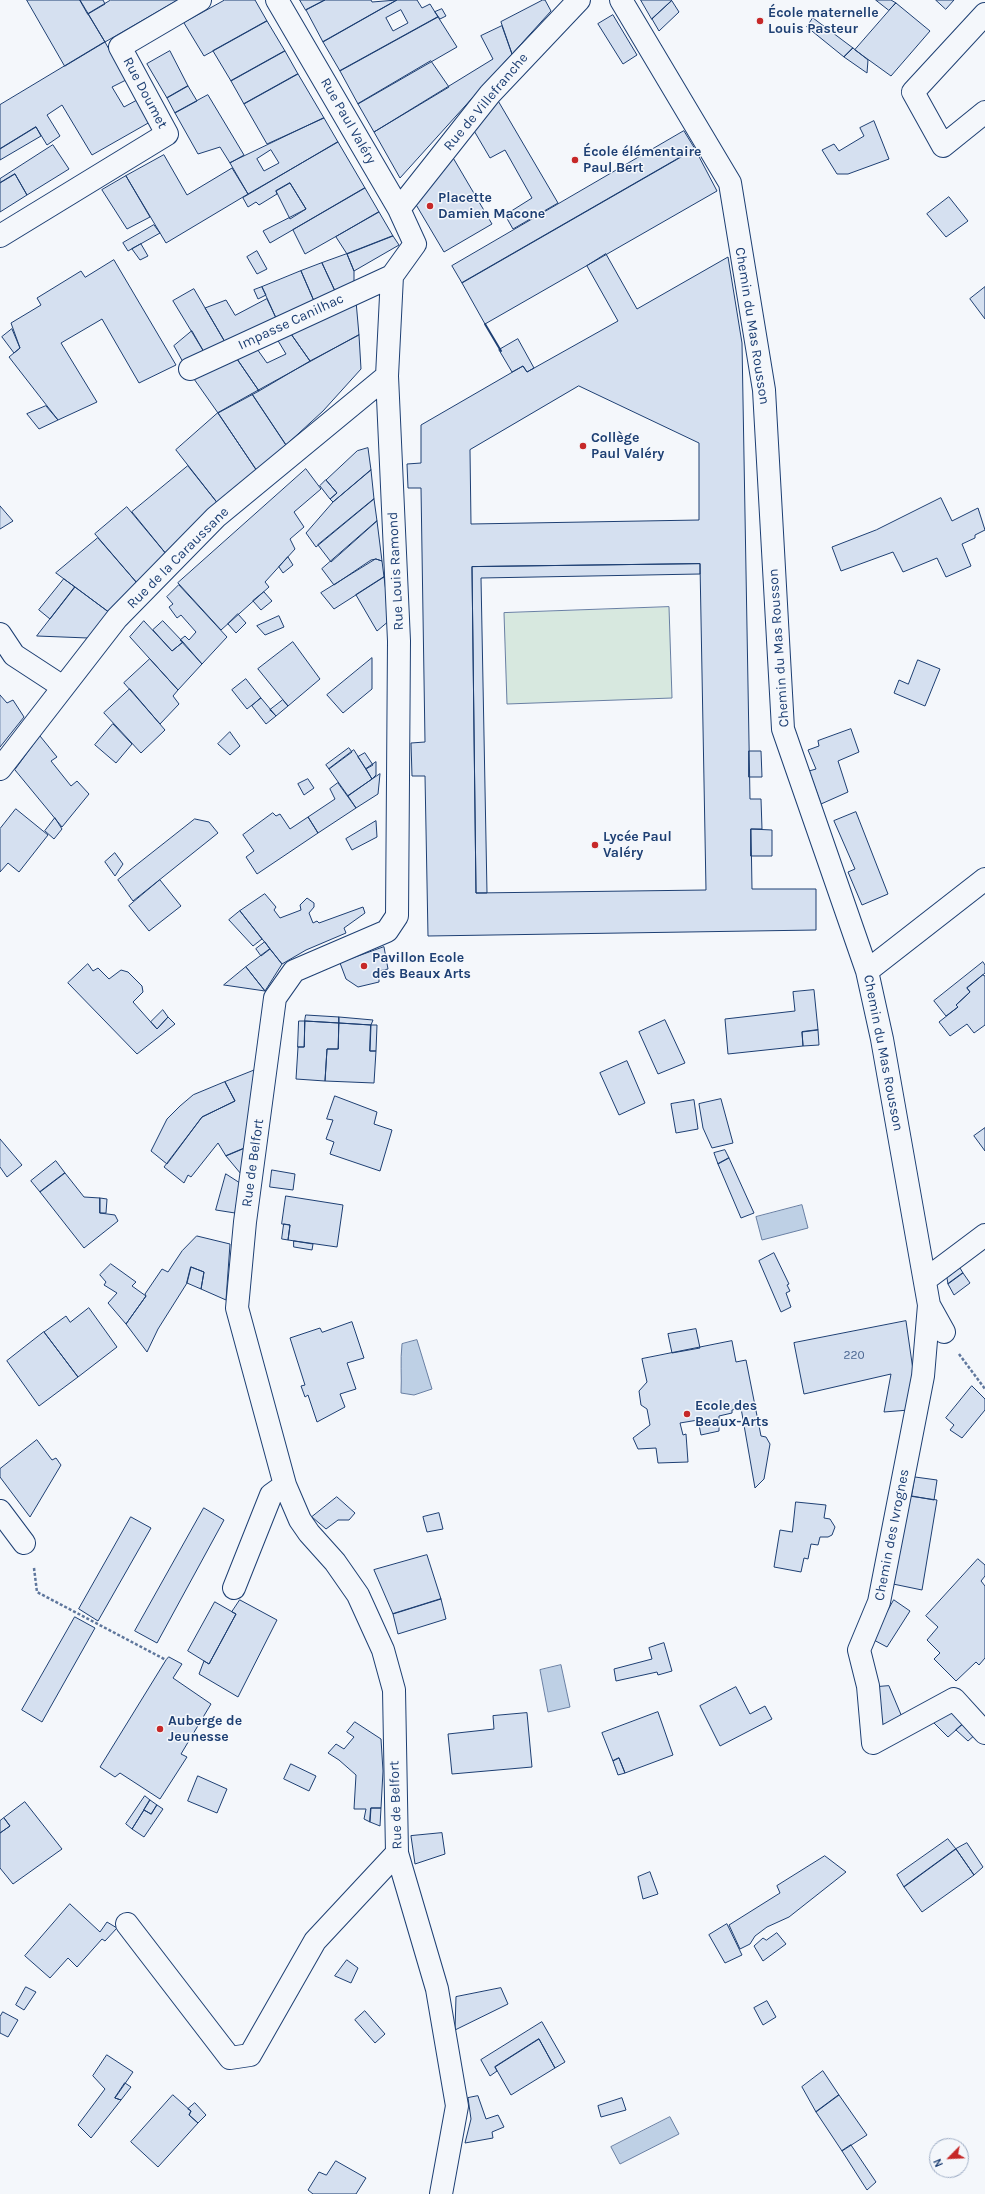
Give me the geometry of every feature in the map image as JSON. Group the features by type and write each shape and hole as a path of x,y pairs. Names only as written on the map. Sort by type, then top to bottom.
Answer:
{"street":[{"name":"Rue Doumet","path":"0,236 167,134 120,47 200,0"},
{"name":"Rue Paul Valéry","path":"277,0 399,209 415,244 392,276"},
{"name":"Rue de Villefranche","path":"399,209 490,94 579,0"},
{"name":"Chemin du Mas Rousson","path":"621,0 730,183 764,390 783,729 866,971 882,1039 929,1305 944,1332"},
{"path":"985,14 913,92 942,146 985,112"},
{"name":"Impasse Canilhac","path":"190,369 392,276"},
{"name":"Rue Louis Ramond","path":"392,276 387,376 399,641 397,905"},
{"name":"Rue de la Caraussane","path":"0,769 117,618 216,517 387,376"},
{"path":"0,634 7,656 63,686"},
{"path":"866,971 985,879"},
{"name":"Rue de Belfort","path":"397,905 397,916 387,931 294,971 275,998 244,1222 237,1308 278,1490 317,1543 348,1578 358,1595 377,1633 394,1690 397,1853 438,1989 457,2106 441,2194"},
{"path":"925,1280 985,1235"},
{"name":"Chemin des Ivrognes","path":"929,1305 923,1376 879,1602 859,1650 868,1686 873,1743 954,1700 985,1733"},
{"path":"234,1588 278,1490"},
{"path":"0,1511 24,1543"},
{"path":"127,1924 230,2058 250,2055 316,1941 397,1853"}],"path":[{"path":"944,1332 985,1389"},
{"path":"24,1543 32,1550 37,1592 166,1660"}],"shaded area":[{"path":"669,607 672,698 507,704 504,613"}],"water":[{"path":"802,1205 808,1228 762,1240 756,1217"},
{"path":"417,1340 432,1389 414,1395 401,1393 402,1344"},
{"path":"561,1665 570,1707 548,1712 540,1670"},
{"path":"670,2117 679,2134 620,2164 611,2147"}],"building":[{"path":"27,0 80,0 105,42 65,66"},
{"path":"80,0 103,0 105,4 88,14"},
{"path":"111,0 185,0 176,1 105,42 88,14"},
{"path":"225,0 255,0 267,21 204,56 184,23"},
{"path":"300,0 325,0 306,10"},
{"path":"325,0 371,0 372,2 397,0 323,42 306,10"},
{"path":"397,0 417,0 422,8 430,4 438,17 340,71 323,42","holes":["401,10 408,23 393,31 386,18"]},
{"path":"545,0 551,11 512,54 501,22"},
{"path":"641,0 672,0 652,19"},
{"path":"876,0 891,0 896,3 889,10"},
{"path":"936,0 954,0 946,9"},
{"path":"672,1 679,12 659,31 652,19"},
{"path":"896,3 930,31 891,76 855,50"},
{"path":"442,9 446,16 440,19 435,12"},
{"path":"613,15 637,55 623,64 598,24"},
{"path":"438,17 457,47 358,104 340,71"},
{"path":"813,18 853,48 844,57 807,27"},
{"path":"267,21 285,51 231,81 213,51"},
{"path":"502,26 512,54 400,178 374,132 493,59 481,36"},
{"path":"105,42 126,80 112,87 124,107 137,100 150,122 92,155 62,105 47,115 60,136 47,145 36,127 0,149 0,105"},
{"path":"853,48 868,60 867,73 844,57"},
{"path":"170,51 188,86 167,98 147,64"},
{"path":"285,51 298,74 244,104 231,81"},
{"path":"431,61 449,87 374,132 358,104"},
{"path":"298,74 324,118 267,144 244,104"},
{"path":"188,86 197,101 175,113 167,98"},
{"path":"208,95 244,155 230,163 220,147 198,154 175,113"},
{"path":"497,99 558,203 513,229 505,215 532,198 505,150 490,158 473,129"},
{"path":"324,118 338,142 248,194 230,163","holes":["271,150 279,163 264,171 257,159"]},
{"path":"874,121 889,159 848,174 837,174 822,150 834,144 839,151 864,136 860,128"},
{"path":"36,127 41,136 0,160 0,149"},
{"path":"684,131 695,149 462,283 452,266"},
{"path":"338,142 365,188 270,243 263,231 306,209 290,183 276,191 277,194 259,205 256,202 248,207 243,198"},
{"path":"53,145 69,169 27,195 15,174 0,183 0,179"},
{"path":"695,149 717,191 485,324 462,283"},
{"path":"164,155 187,195 232,168 248,194 166,243 126,176"},
{"path":"452,156 492,224 444,252 415,203"},
{"path":"15,174 27,195 0,212 0,183"},
{"path":"126,176 150,217 127,229 102,190"},
{"path":"290,183 306,209 290,219 276,191"},
{"path":"365,188 379,212 305,254 293,230"},
{"path":"949,197 968,221 946,237 927,214"},
{"path":"379,212 393,236 347,254 336,237"},
{"path":"154,225 160,233 128,251 123,243"},
{"path":"393,236 399,245 354,271 347,254"},
{"path":"141,244 148,256 140,260 132,249"},
{"path":"257,251 267,269 257,274 247,257"},
{"path":"347,254 354,271 354,282 335,291 322,263"},
{"path":"606,254 637,309 728,257 742,343 750,799 761,799 762,829 751,829 752,889 816,889 816,930 428,936 425,776 412,776 411,743 425,742 421,488 408,488 407,464 421,463 421,425 523,366 527,372 618,321 587,266","holes":["579,386 699,443 699,520 471,524 470,450","700,564 706,890 476,893 472,567"]},
{"path":"114,260 176,365 139,383 102,319 61,343 97,402 58,420 9,357 20,348 11,323 41,305 37,298 81,271 85,277"},
{"path":"322,263 335,291 314,301 301,271"},
{"path":"301,271 314,301 276,318 262,287"},
{"path":"262,287 266,295 258,299 254,290"},
{"path":"985,287 985,319 970,299"},
{"path":"194,289 225,342 204,352 173,301"},
{"path":"267,299 276,318 225,342 205,308 226,300 235,315"},
{"path":"356,301 359,335 310,361 291,334"},
{"path":"12,329 20,348 14,353 2,337"},
{"path":"192,331 204,352 183,362 174,346"},
{"path":"291,334 310,361 259,391 237,359 257,349 267,363 286,354 277,339"},
{"path":"359,335 361,369 323,411 286,445 252,394"},
{"path":"518,339 534,368 527,372 523,366 512,372 499,350"},
{"path":"237,359 259,391 218,413 194,379"},
{"path":"252,394 286,445 257,471 218,413"},
{"path":"46,406 58,420 39,429 27,414"},
{"path":"218,413 257,471 219,505 176,450"},
{"path":"368,448 371,470 333,502 330,499 337,493 326,480 357,451"},
{"path":"188,466 219,505 167,555 132,512"},
{"path":"306,469 321,489 294,512 304,527 290,539 295,549 265,582 269,587 221,630 178,583"},
{"path":"371,470 374,499 316,547 306,533 333,502"},
{"path":"326,480 337,493 330,499 320,486"},
{"path":"941,498 952,521 978,508 985,530 975,535 975,538 962,544 971,566 946,577 937,558 903,572 893,552 841,571 832,547 876,530"},
{"path":"374,499 377,521 331,562 318,545"},
{"path":"0,506 13,521 0,529"},
{"path":"127,507 167,555 137,583 95,534"},
{"path":"377,521 382,561 376,559 371,560 334,585 322,569"},
{"path":"98,538 137,583 110,613 56,573"},
{"path":"288,557 293,565 283,573 279,567"},
{"path":"376,559 382,561 384,577 334,609 321,593"},
{"path":"700,564 700,574 481,578 487,893 476,893 472,567"},
{"path":"384,577 390,620 377,631 356,595"},
{"path":"64,579 75,587 50,619 39,610"},
{"path":"179,585 227,637 202,664 180,640 185,636 189,640 196,632 181,615 177,618 169,607 173,604 167,597"},
{"path":"75,587 110,613 88,638 37,636"},
{"path":"264,592 272,601 261,610 253,601"},
{"path":"238,614 246,623 236,633 228,624"},
{"path":"279,616 284,627 265,635 257,626"},
{"path":"144,621 172,651 183,642 202,664 178,690 130,637"},
{"path":"163,621 183,642 172,651 153,630"},
{"path":"293,642 320,679 288,706 258,669"},
{"path":"372,658 372,689 343,713 327,695"},
{"path":"150,659 178,690 173,696 179,704 160,724 124,683"},
{"path":"918,660 940,669 925,706 894,693 899,680 908,684"},
{"path":"246,679 261,698 247,709 232,690"},
{"path":"130,689 165,730 141,753 104,713"},
{"path":"0,695 7,703 13,700 24,717 0,747"},
{"path":"261,698 276,716 266,724 252,706"},
{"path":"283,700 288,706 276,716 270,710"},
{"path":"113,724 132,744 116,763 95,745"},
{"path":"851,729 859,752 838,761 848,792 821,804 809,771 816,769 808,750 819,746 818,741"},
{"path":"230,732 240,746 230,755 218,744"},
{"path":"40,736 57,757 51,761 71,786 77,781 89,794 62,827 15,770"},
{"path":"349,748 352,752 329,769 326,765"},
{"path":"354,750 372,779 348,796 329,769"},
{"path":"749,751 761,751 762,777 749,777"},
{"path":"365,753 373,765 366,769 358,757"},
{"path":"376,762 376,775 372,779 366,769"},
{"path":"380,774 378,794 356,808 348,796"},
{"path":"308,779 314,788 304,795 298,784"},
{"path":"338,783 356,808 318,833 308,817 335,799 330,789"},
{"path":"16,809 48,835 19,872 8,863 0,872 0,829"},
{"path":"856,812 888,894 862,905 848,872 855,869 834,821"},
{"path":"273,813 276,816 280,814 290,829 308,817 318,833 257,874 246,857 254,851 243,835"},
{"path":"55,818 62,829 54,839 45,831"},
{"path":"195,819 209,822 218,833 133,901 118,880"},
{"path":"376,821 377,837 352,850 346,839"},
{"path":"751,829 772,830 772,856 751,856"},
{"path":"115,853 123,864 115,876 105,862"},
{"path":"160,880 181,906 149,931 129,906"},
{"path":"265,894 276,907 274,910 280,918 301,910 300,905 307,898 314,903 314,907 309,913 313,923 317,921 319,923 363,907 365,913 344,928 346,933 306,950 282,964 240,911"},
{"path":"240,911 262,939 253,946 229,920"},
{"path":"265,942 270,949 261,956 256,949"},
{"name":"Pavillon Ecole des Beaux Arts","path":"384,947 388,969 379,971 379,982 358,987 346,979 340,963"},
{"path":"270,949 282,964 265,991 246,967"},
{"path":"983,962 985,965 985,973 967,988 970,992 956,1005 958,1007 946,1016 934,1001"},
{"path":"88,964 93,971 98,968 109,979 121,970 128,972 142,986 143,992 133,1002 157,1029 168,1017 175,1024 137,1054 68,983"},
{"path":"246,967 265,991 224,985"},
{"path":"983,975 985,976 985,1025 974,1033 967,1024 950,1036 939,1022 958,1007 956,1005 970,992 967,988"},
{"path":"814,990 818,1030 802,1032 803,1046 728,1054 725,1019 795,1011 793,992"},
{"path":"163,1010 168,1017 157,1029 151,1022"},
{"path":"306,1015 339,1017 339,1023 305,1021"},
{"path":"339,1017 373,1020 371,1025 339,1023"},
{"path":"665,1020 685,1063 658,1074 639,1032"},
{"path":"299,1021 305,1021 304,1047 298,1047"},
{"path":"305,1021 339,1023 338,1049 327,1049 325,1081 296,1079 298,1047 304,1047"},
{"path":"339,1023 371,1025 370,1051 376,1051 374,1083 325,1081 327,1049 338,1049"},
{"path":"371,1025 377,1025 376,1051 370,1051"},
{"path":"818,1030 819,1045 803,1046 802,1032"},
{"path":"627,1061 645,1103 619,1115 600,1073"},
{"path":"255,1070 245,1148 226,1156 218,1143 191,1177 188,1175 184,1183 164,1167 202,1117 235,1101 225,1082"},
{"path":"225,1082 235,1101 202,1117 167,1164 151,1151 167,1119 180,1106 193,1095"},
{"path":"335,1096 377,1112 374,1124 392,1130 380,1171 330,1154 334,1142 326,1139 333,1120 327,1119"},
{"path":"721,1099 733,1143 712,1148 703,1128 699,1104"},
{"path":"694,1100 698,1129 676,1133 671,1104"},
{"path":"985,1128 985,1151 974,1136"},
{"path":"0,1139 22,1165 7,1177 0,1167"},
{"path":"245,1148 241,1174 226,1156"},
{"path":"725,1150 729,1158 718,1164 714,1153"},
{"path":"729,1158 754,1213 741,1218 718,1164"},
{"path":"56,1161 65,1173 40,1192 31,1181"},
{"path":"272,1170 295,1174 293,1190 270,1187"},
{"path":"65,1173 84,1197 100,1198 100,1213 115,1215 118,1221 84,1248 40,1192"},
{"path":"226,1174 240,1183 235,1213 216,1210"},
{"path":"286,1196 343,1205 337,1247 288,1240 290,1225 282,1224"},
{"path":"100,1198 107,1199 106,1213 100,1213"},
{"path":"284,1224 290,1225 288,1240 282,1239"},
{"path":"197,1236 230,1244 226,1300 201,1289 204,1272 191,1267 187,1283 158,1329 147,1352 126,1324 146,1296 145,1294 162,1269 168,1272 182,1251"},
{"path":"294,1241 313,1244 312,1250 294,1247"},
{"path":"774,1253 789,1284 787,1285 790,1291 786,1293 791,1307 781,1312 759,1261"},
{"path":"111,1264 136,1282 132,1286 146,1296 126,1324 108,1303 117,1293 104,1285 106,1282 100,1275"},
{"path":"191,1267 204,1272 201,1289 187,1283"},
{"path":"960,1268 963,1273 948,1284 947,1278"},
{"path":"963,1273 970,1283 954,1295 948,1284"},
{"path":"89,1308 117,1347 78,1377 44,1332 66,1316 70,1322"},
{"path":"906,1321 913,1370 909,1410 884,1412 891,1374 804,1394 794,1343"},
{"path":"352,1322 364,1358 347,1363 356,1389 340,1394 345,1407 317,1422 308,1395 305,1397 301,1386 305,1385 290,1338 320,1328 322,1332"},
{"path":"696,1329 700,1348 672,1353 668,1334"},
{"path":"44,1332 78,1377 39,1406 7,1361"},
{"name":"Ecole des Beaux-Arts","path":"732,1341 736,1362 746,1360 761,1436 766,1437 770,1444 764,1479 755,1488 741,1408 732,1410 732,1413 719,1416 719,1431 701,1435 698,1420 680,1423 683,1435 686,1434 688,1462 658,1463 656,1448 638,1449 633,1438 650,1425 647,1409 641,1405 639,1391 647,1382 642,1359"},
{"path":"972,1386 985,1399 985,1410 962,1438 950,1430 954,1425 946,1418"},
{"path":"37,1440 52,1460 56,1458 61,1465 30,1517 0,1477 0,1469"},
{"path":"915,1477 937,1480 934,1500 912,1496"},
{"path":"909,1496 937,1500 922,1590 893,1584"},
{"path":"337,1497 355,1513 349,1520 338,1520 326,1529 312,1517"},
{"path":"796,1502 826,1505 824,1518 830,1519 835,1527 832,1535 828,1537 820,1537 818,1545 811,1544 808,1559 804,1558 801,1572 774,1567 780,1530 792,1532"},
{"path":"204,1508 224,1520 157,1643 135,1631"},
{"path":"439,1513 443,1529 427,1532 423,1517"},
{"path":"131,1517 151,1528 98,1621 79,1609"},
{"path":"427,1555 441,1599 393,1614 374,1570"},
{"path":"978,1559 985,1565 985,1576 981,1581 985,1586 985,1658 979,1665 976,1662 956,1681 934,1659 940,1653 927,1640 938,1627 926,1616"},
{"path":"441,1599 446,1619 398,1634 393,1614"},
{"path":"240,1600 277,1620 238,1697 199,1674 204,1661 209,1664 236,1614 232,1612"},
{"path":"894,1600 910,1611 887,1647 872,1639"},
{"path":"215,1602 236,1614 209,1664 188,1651"},
{"path":"75,1617 95,1628 42,1722 22,1710"},
{"path":"664,1643 672,1671 658,1675 657,1672 616,1681 614,1669 652,1659 649,1648"},
{"name":"Auberge de Jeunesse","path":"169,1657 182,1664 173,1678 211,1704 181,1754 187,1757 160,1799 120,1773 115,1777 100,1767"},
{"path":"889,1686 902,1717 877,1730 877,1687"},
{"path":"736,1687 750,1714 765,1706 772,1719 720,1746 700,1706"},
{"path":"953,1709 964,1723 948,1737 930,1719"},
{"path":"658,1712 673,1755 625,1773 619,1758 613,1761 602,1733"},
{"path":"527,1713 532,1767 452,1774 448,1734 494,1729 493,1716"},
{"path":"355,1722 381,1739 383,1771 381,1808 371,1808 370,1822 364,1819 366,1809 354,1809 356,1775 339,1760 328,1753 336,1744 344,1749 354,1737 347,1732"},
{"path":"964,1723 976,1734 968,1741 956,1730"},
{"path":"619,1758 625,1773 618,1775 613,1761"},
{"path":"291,1764 316,1776 309,1791 284,1779"},
{"path":"198,1776 227,1789 217,1813 188,1801"},
{"path":"145,1796 150,1800 132,1829 126,1824"},
{"path":"150,1800 157,1805 151,1814 144,1810"},
{"path":"25,1802 62,1849 13,1884 0,1868 0,1833 10,1826 4,1818"},
{"path":"157,1805 163,1809 144,1837 132,1829 144,1810 151,1814"},
{"path":"371,1808 381,1808 380,1826 370,1822"},
{"path":"4,1818 10,1826 0,1833 0,1821"},
{"path":"442,1833 445,1854 415,1864 411,1836"},
{"path":"948,1839 956,1849 904,1887 897,1875"},
{"path":"967,1843 983,1867 974,1875 956,1849"},
{"path":"956,1849 974,1875 922,1912 904,1887"},
{"path":"825,1856 846,1872 789,1917 767,1927 755,1936 750,1944 740,1949 729,1925 780,1893 777,1886"},
{"path":"650,1872 658,1894 643,1899 638,1877"},
{"path":"70,1904 100,1932 107,1922 117,1928 105,1941 102,1939 77,1967 68,1958 50,1978 25,1956"},
{"path":"727,1924 742,1955 725,1963 709,1935"},
{"path":"777,1933 786,1944 763,1961 754,1946 763,1938 766,1940"},
{"path":"347,1960 358,1968 351,1983 335,1976"},
{"path":"26,1987 36,1992 24,2010 16,2005"},
{"path":"501,1988 508,2004 455,2030 456,1997"},
{"path":"767,2001 776,2017 763,2025 754,2008"},
{"path":"365,2011 385,2034 375,2043 355,2020"},
{"path":"3,2012 18,2020 8,2037 0,2033 0,2017"},
{"path":"542,2022 565,2062 555,2068 539,2039 495,2067 497,2071 490,2076 481,2060"},
{"path":"539,2039 555,2068 511,2095 495,2067"},
{"path":"107,2055 133,2072 115,2098 121,2100 91,2138 78,2125 105,2089 93,2076"},
{"path":"823,2071 839,2095 816,2112 802,2087"},
{"path":"125,2083 131,2087 121,2100 115,2098"},
{"path":"173,2095 191,2111 189,2115 198,2123 158,2167 131,2142"},
{"path":"839,2095 867,2135 842,2151 816,2112"},
{"path":"478,2096 486,2119 498,2115 504,2127 492,2132 493,2138 465,2143 471,2119 468,2098"},
{"path":"622,2098 626,2110 601,2117 598,2106"},
{"path":"195,2103 206,2115 198,2123 189,2115 191,2111 188,2109"},
{"path":"851,2145 876,2182 867,2190 842,2151"},
{"path":"336,2161 366,2178 356,2194 313,2194 308,2190 319,2172 326,2175"}],"wall":[{"path":"485,324 501,351"}],"place":[{"name":"École maternelle Louis Pasteur","path":"760,21"},
{"name":"École élémentaire Paul Bert","path":"575,160"},
{"name":"Placette Damien Macone","path":"430,206"},
{"name":"Collège Paul Valéry","path":"583,446"},
{"name":"Lycée Paul Valéry","path":"595,845"},
{"name":"Pavillon Ecole des Beaux Arts","path":"364,966"},
{"name":"Ecole des Beaux-Arts","path":"687,1414"},
{"name":"Auberge de Jeunesse","path":"160,1729"}]}
